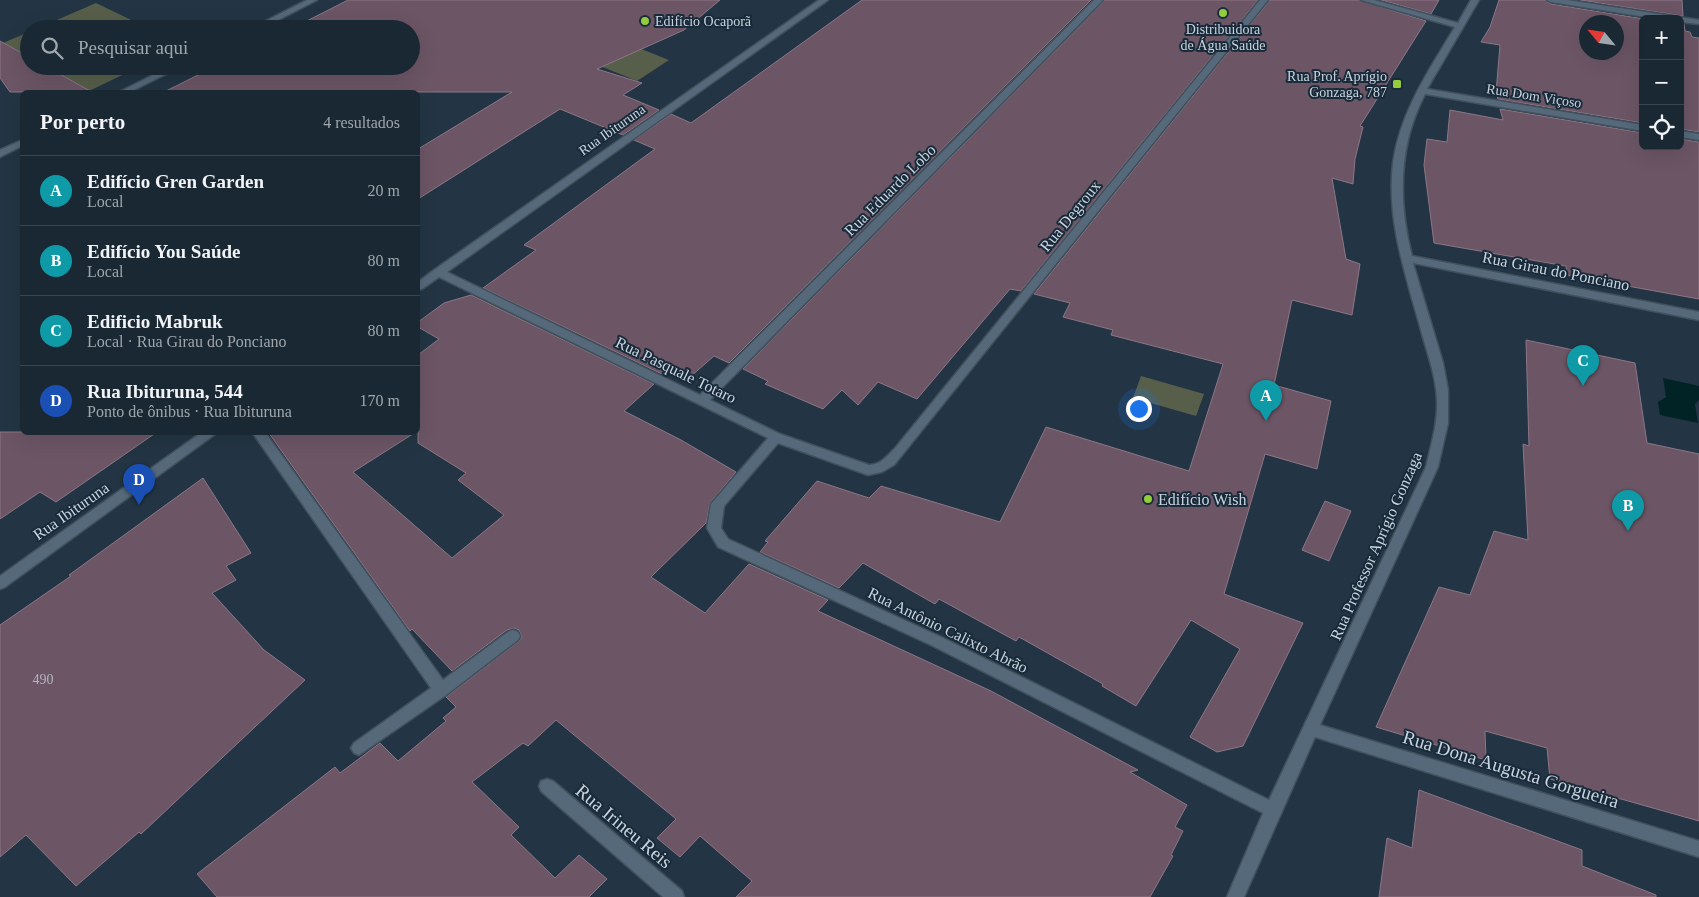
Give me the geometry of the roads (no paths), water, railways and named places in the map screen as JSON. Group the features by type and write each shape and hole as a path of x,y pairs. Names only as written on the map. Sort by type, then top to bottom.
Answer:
{"street":[{"path":"272,20 313,0"},
{"path":"804,15 811,0"},
{"name":"Rua Ibituruna","path":"420,285 824,0"},
{"name":"Rua Eduardo Lobo","path":"702,401 1099,0"},
{"name":"Rua Degroux","path":"900,450 1264,0"},
{"path":"1365,0 1461,26"},
{"name":"Rua Professor Aprígio Gonzaga","path":"1235,897 1273,810 1432,467 1438,443 1443,407 1440,374 1407,258 1396,192 1398,163 1402,140 1421,91 1475,0"},
{"path":"1551,0 1650,15"},
{"path":"1684,20 1699,22"},
{"path":"128,90 159,75"},
{"name":"Rua Dom Viçoso","path":"1421,91 1639,127"},
{"path":"1684,135 1699,137"},
{"path":"0,154 20,144"},
{"name":"Rua Girau do Ponciano","path":"1407,258 1699,316"},
{"name":"Rua Pasquale Totaro","path":"438,272 776,436 868,470 876,470 883,467 900,450"},
{"name":"Rua Ibituruna","path":"0,583 208,435"},
{"path":"260,435 441,690"},
{"name":"Rua Antônio Calixto Abrão","path":"776,436 718,504 714,528 723,543 936,641 1273,810"},
{"path":"359,748 513,636"},
{"name":"Rua Dona Augusta Gorgueira","path":"1312,728 1699,848"},
{"name":"Rua Irineu Reis","path":"547,786 676,897"}],"place":[{"name":"Distribuidora de Água Saúde","path":"1223,13"},
{"name":"Edifício Ocaporã","path":"645,21"},
{"name":"Rua Prof. Aprígio Gonzaga, 787","path":"1397,84"},
{"name":"Edificio Mabruk","path":"1583,386"},
{"name":"Edifício Gren Garden","path":"1266,421"},
{"name":"Edifício Wish","path":"1148,499"},
{"name":"Rua Ibituruna, 544","path":"139,505"},
{"name":"Edifício You Saúde","path":"1628,531"}]}
